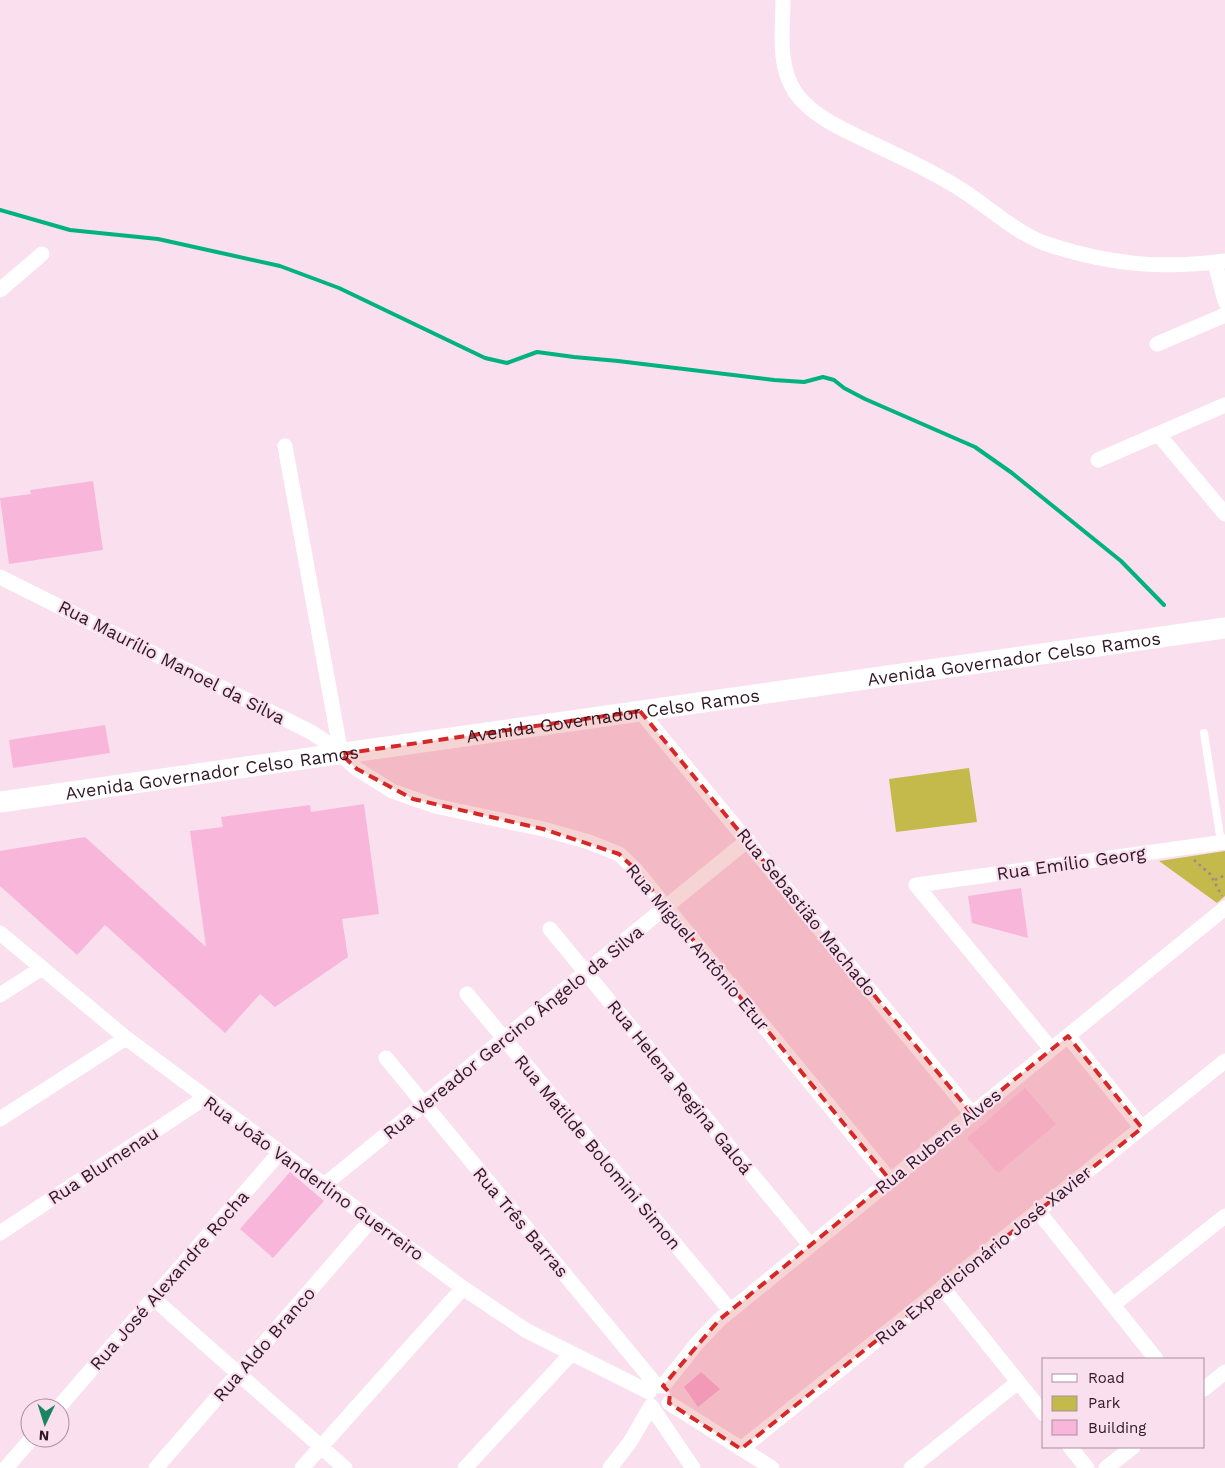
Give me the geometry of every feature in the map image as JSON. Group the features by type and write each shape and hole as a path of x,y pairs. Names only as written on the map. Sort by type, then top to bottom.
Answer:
{"main road":[{"name":"Avenida Governador Celso Ramos","path":"0,802 1225,628"}],"street":[{"path":"783,0 783,67 789,81 803,103 829,121 956,186 1017,229 1046,244 1112,260 1152,266 1178,266 1220,262 1225,301"},
{"path":"0,290 42,254"},
{"path":"1157,344 1225,314"},
{"path":"1098,460 1225,405"},
{"path":"1158,434 1225,514"},
{"path":"285,446 341,754"},
{"name":"Rua Maurílio Manoel da Silva","path":"0,577 311,732 341,754"},
{"name":"Rua Sebastião Machado","path":"640,711 972,1114"},
{"name":"Rua Miguel Antônio Etur","path":"341,754 357,769 372,779 413,799 457,811 543,829 607,848 628,861 890,1180"},
{"name":"Rua Vereador Gercino Ângelo da Silva","path":"324,1185 748,840"},
{"name":"Rua Emílio Georg","path":"1051,1049 916,885 1223,842"},
{"name":"Rua Rubens Alves","path":"610,1468 630,1442 655,1392 709,1330 730,1310 1225,908"},
{"name":"Rua Helena Regina Galoá","path":"550,928 810,1246"},
{"name":"Rua João Vanderlino Guerreiro","path":"0,933 126,1038 463,1288 526,1331 571,1354 655,1392"},
{"path":"0,996 42,968"},
{"name":"Rua Matilde Bolomini Simon","path":"467,994 730,1310"},
{"path":"1068,1036 1142,1128"},
{"path":"0,1119 126,1038"},
{"name":"Rua Três Barras","path":"386,1058 655,1392 694,1468"},
{"name":"Rua Expedicionário José Xavier","path":"741,1449 1225,1061"},
{"name":"Rua Blumenau","path":"0,1233 206,1098"},
{"name":"Rua José Alexandre Rocha","path":"67,1398 280,1152"},
{"path":"1038,1210 1155,1358"},
{"path":"1113,1305 1225,1216"},
{"name":"Rua Aldo Branco","path":"156,1468 372,1220"},
{"path":"942,1287 1042,1412"},
{"path":"302,1468 463,1288"},
{"path":"154,1298 346,1468"},
{"path":"465,1468 571,1354"},
{"path":"1205,1388 1225,1372"},
{"path":"911,1468 1018,1382"},
{"path":"655,1392 670,1394 669,1404 772,1468"},
{"path":"6,1468 23,1448"},
{"path":"1071,1448 1087,1468"},
{"path":"1106,1468 1132,1448"}],"lane":[{"path":"1204,733 1223,842"}],"path":[{"path":"1179,848 1210,874 1215,880 1225,902"},
{"path":"1215,880 1225,875"}],"highlighted area":[{"path":"640,711 972,1114 1068,1036 1142,1128 741,1449 669,1403 670,1393 663,1386 719,1320 890,1180 635,869 619,854 543,829 413,799 357,769 341,754"}],"shaded area":[{"path":"1025,1088 1056,1124 998,1173 967,1138"}],"green space":[{"path":"969,768 977,822 896,832 889,779"},
{"path":"1225,851 1225,896 1217,903 1159,861"}],"building":[{"path":"93,481 103,550 9,564 0,498 31,494 30,490"},
{"path":"105,725 110,753 13,768 9,740"},
{"path":"364,804 379,914 342,919 348,957 275,1007 260,994 225,1033 105,925 77,955 0,886 0,851 85,837 206,947 190,831 223,827 221,817 310,805 311,812"},
{"path":"1021,888 1028,938 972,923 968,896"},
{"path":"290,1172 324,1201 273,1258 240,1229"},
{"path":"701,1372 720,1389 698,1407 684,1387"}],"waterway":[{"path":"0,210 70,230 158,239 280,266 339,288 485,358 507,363 537,352 774,380 804,382 823,377 834,380 844,388 865,399 975,447 1012,473 1121,561 1164,605"}]}
